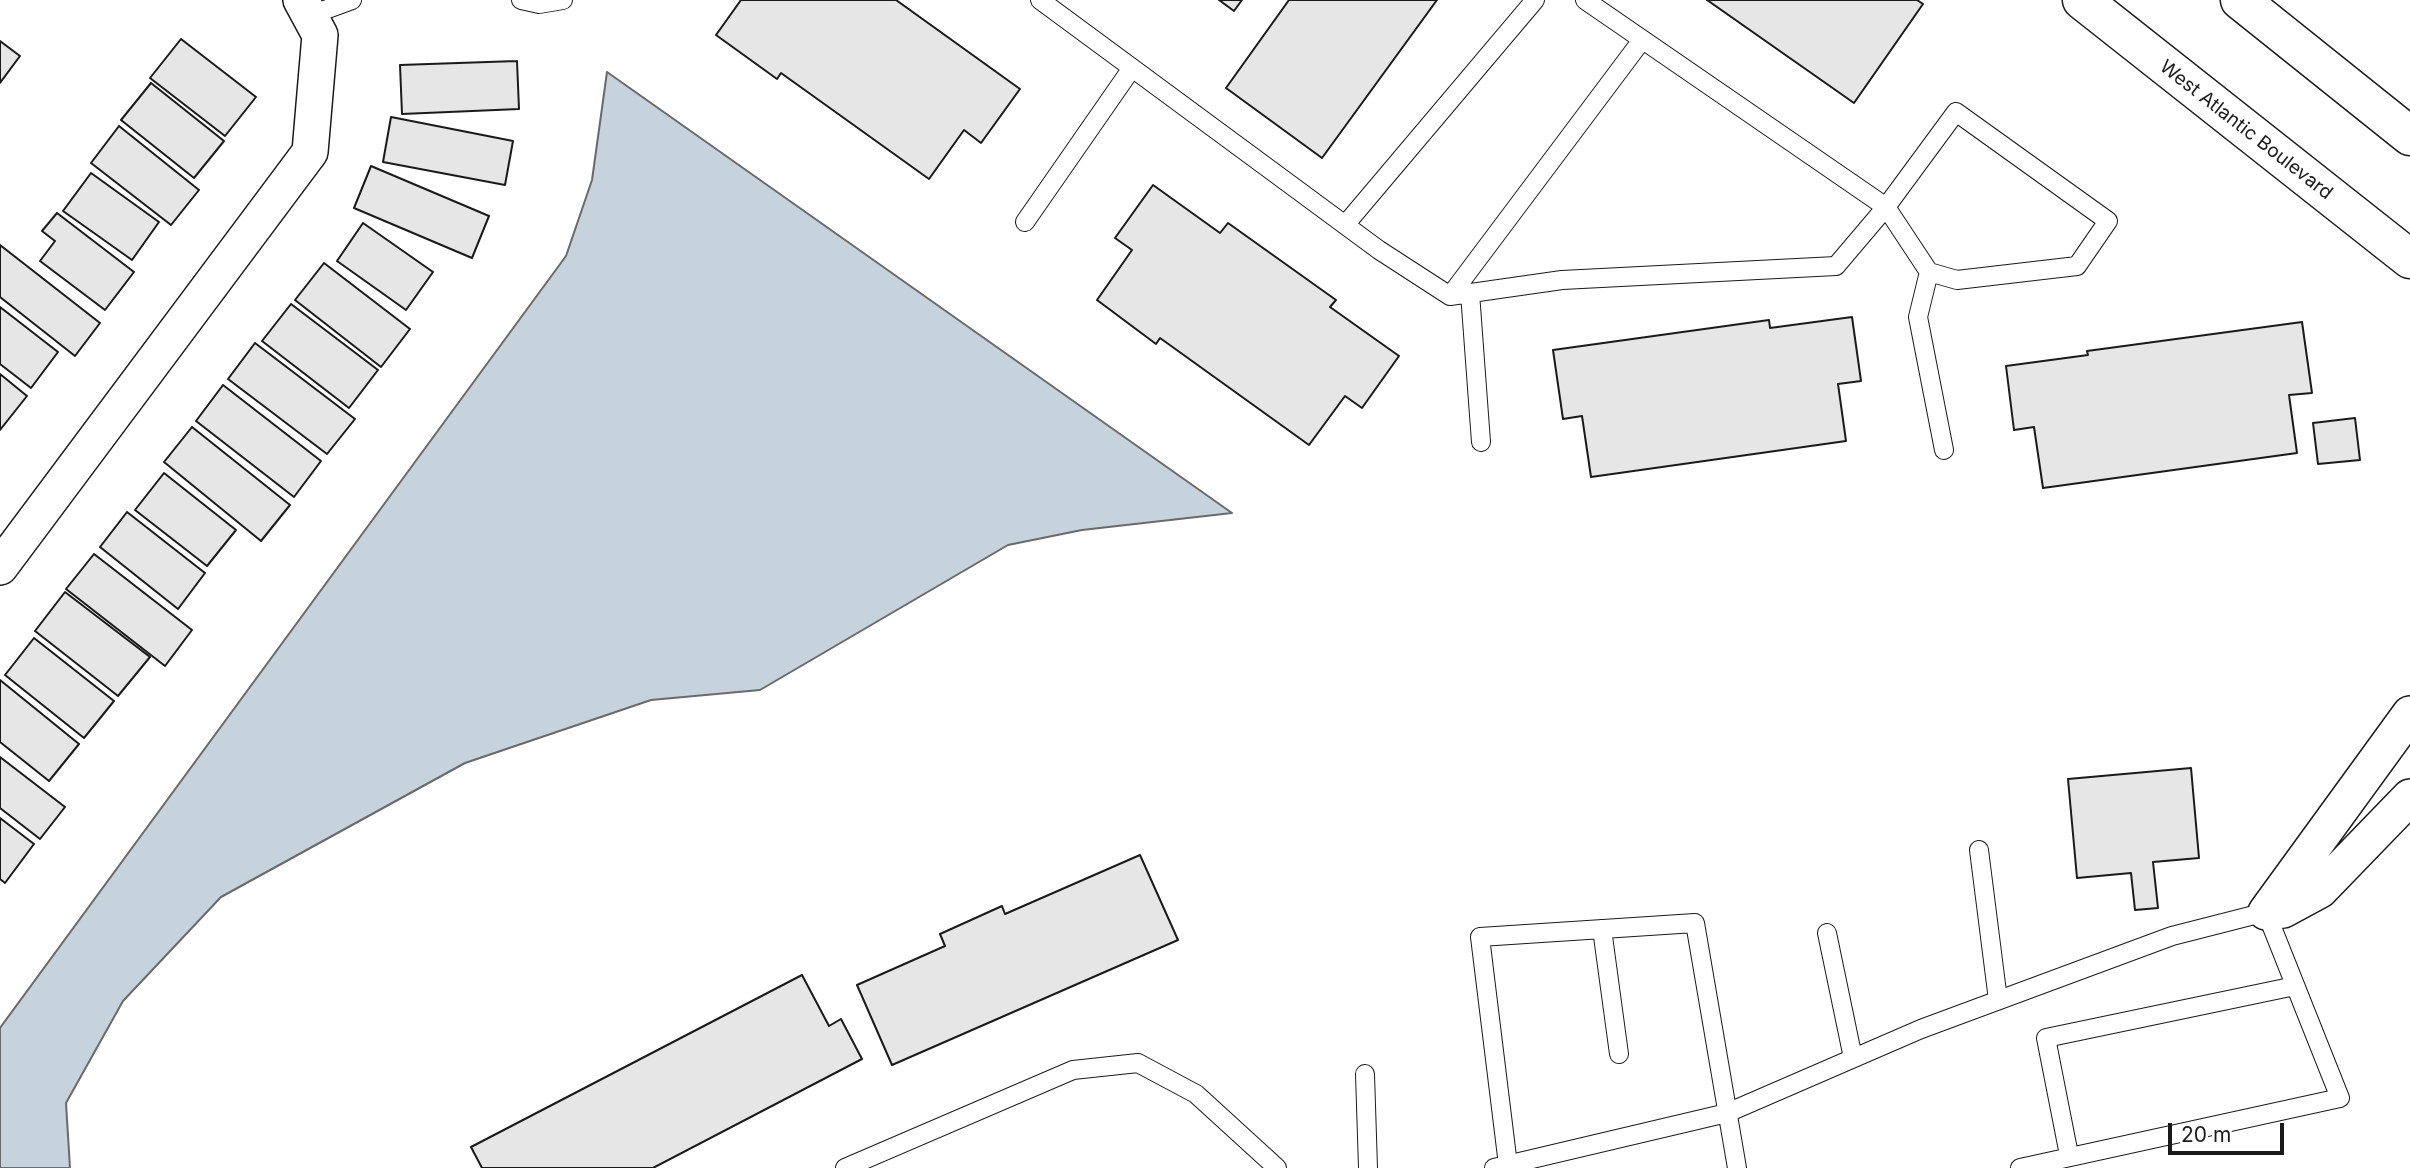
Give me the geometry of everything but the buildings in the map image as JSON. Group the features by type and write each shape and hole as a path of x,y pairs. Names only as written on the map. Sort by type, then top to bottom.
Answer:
{"main road":[{"name":"West Atlantic Boulevard","path":"2082,0 2410,259"},
{"path":"2240,0 2410,136"}],"street":[{"path":"0,567 310,152 320,35 307,5"},
{"path":"2266,912 2410,714"},
{"path":"2266,912 2283,910 2320,890 2410,797"}],"lane":[{"path":"307,5 352,0"},
{"path":"521,0 539,4 563,0"},
{"path":"1040,0 1345,225 1450,296 1562,281 1836,267 1886,207 1956,112 2108,221 2077,266 1956,280 1928,272 1886,207 1585,0"},
{"path":"1345,225 1535,0"},
{"path":"1450,296 1642,40"},
{"path":"1025,222 1132,68"},
{"path":"1928,272 1918,317 1944,450"},
{"path":"1470,293 1481,442"},
{"path":"1979,850 1998,1000"},
{"path":"1737,1168 1727,1114 1695,923 1480,937 1501,1166 1727,1114 1853,1058 1998,1000 2172,936 2266,912 2340,1098 2020,1168"},
{"path":"1602,929 1619,1054"},
{"path":"1827,933 1853,1058"},
{"path":"2069,1156 2046,1038 2295,986"},
{"path":"845,1168 1073,1070 1138,1063 1196,1094 1277,1168"},
{"path":"1365,1074 1368,1168"}],"shaded area":[{"path":"607,72 1232,513 1082,530 1008,545 760,690 651,700 465,763 221,897 123,1001 66,1103 70,1168 0,1168 0,1028 566,256 592,180"}]}
